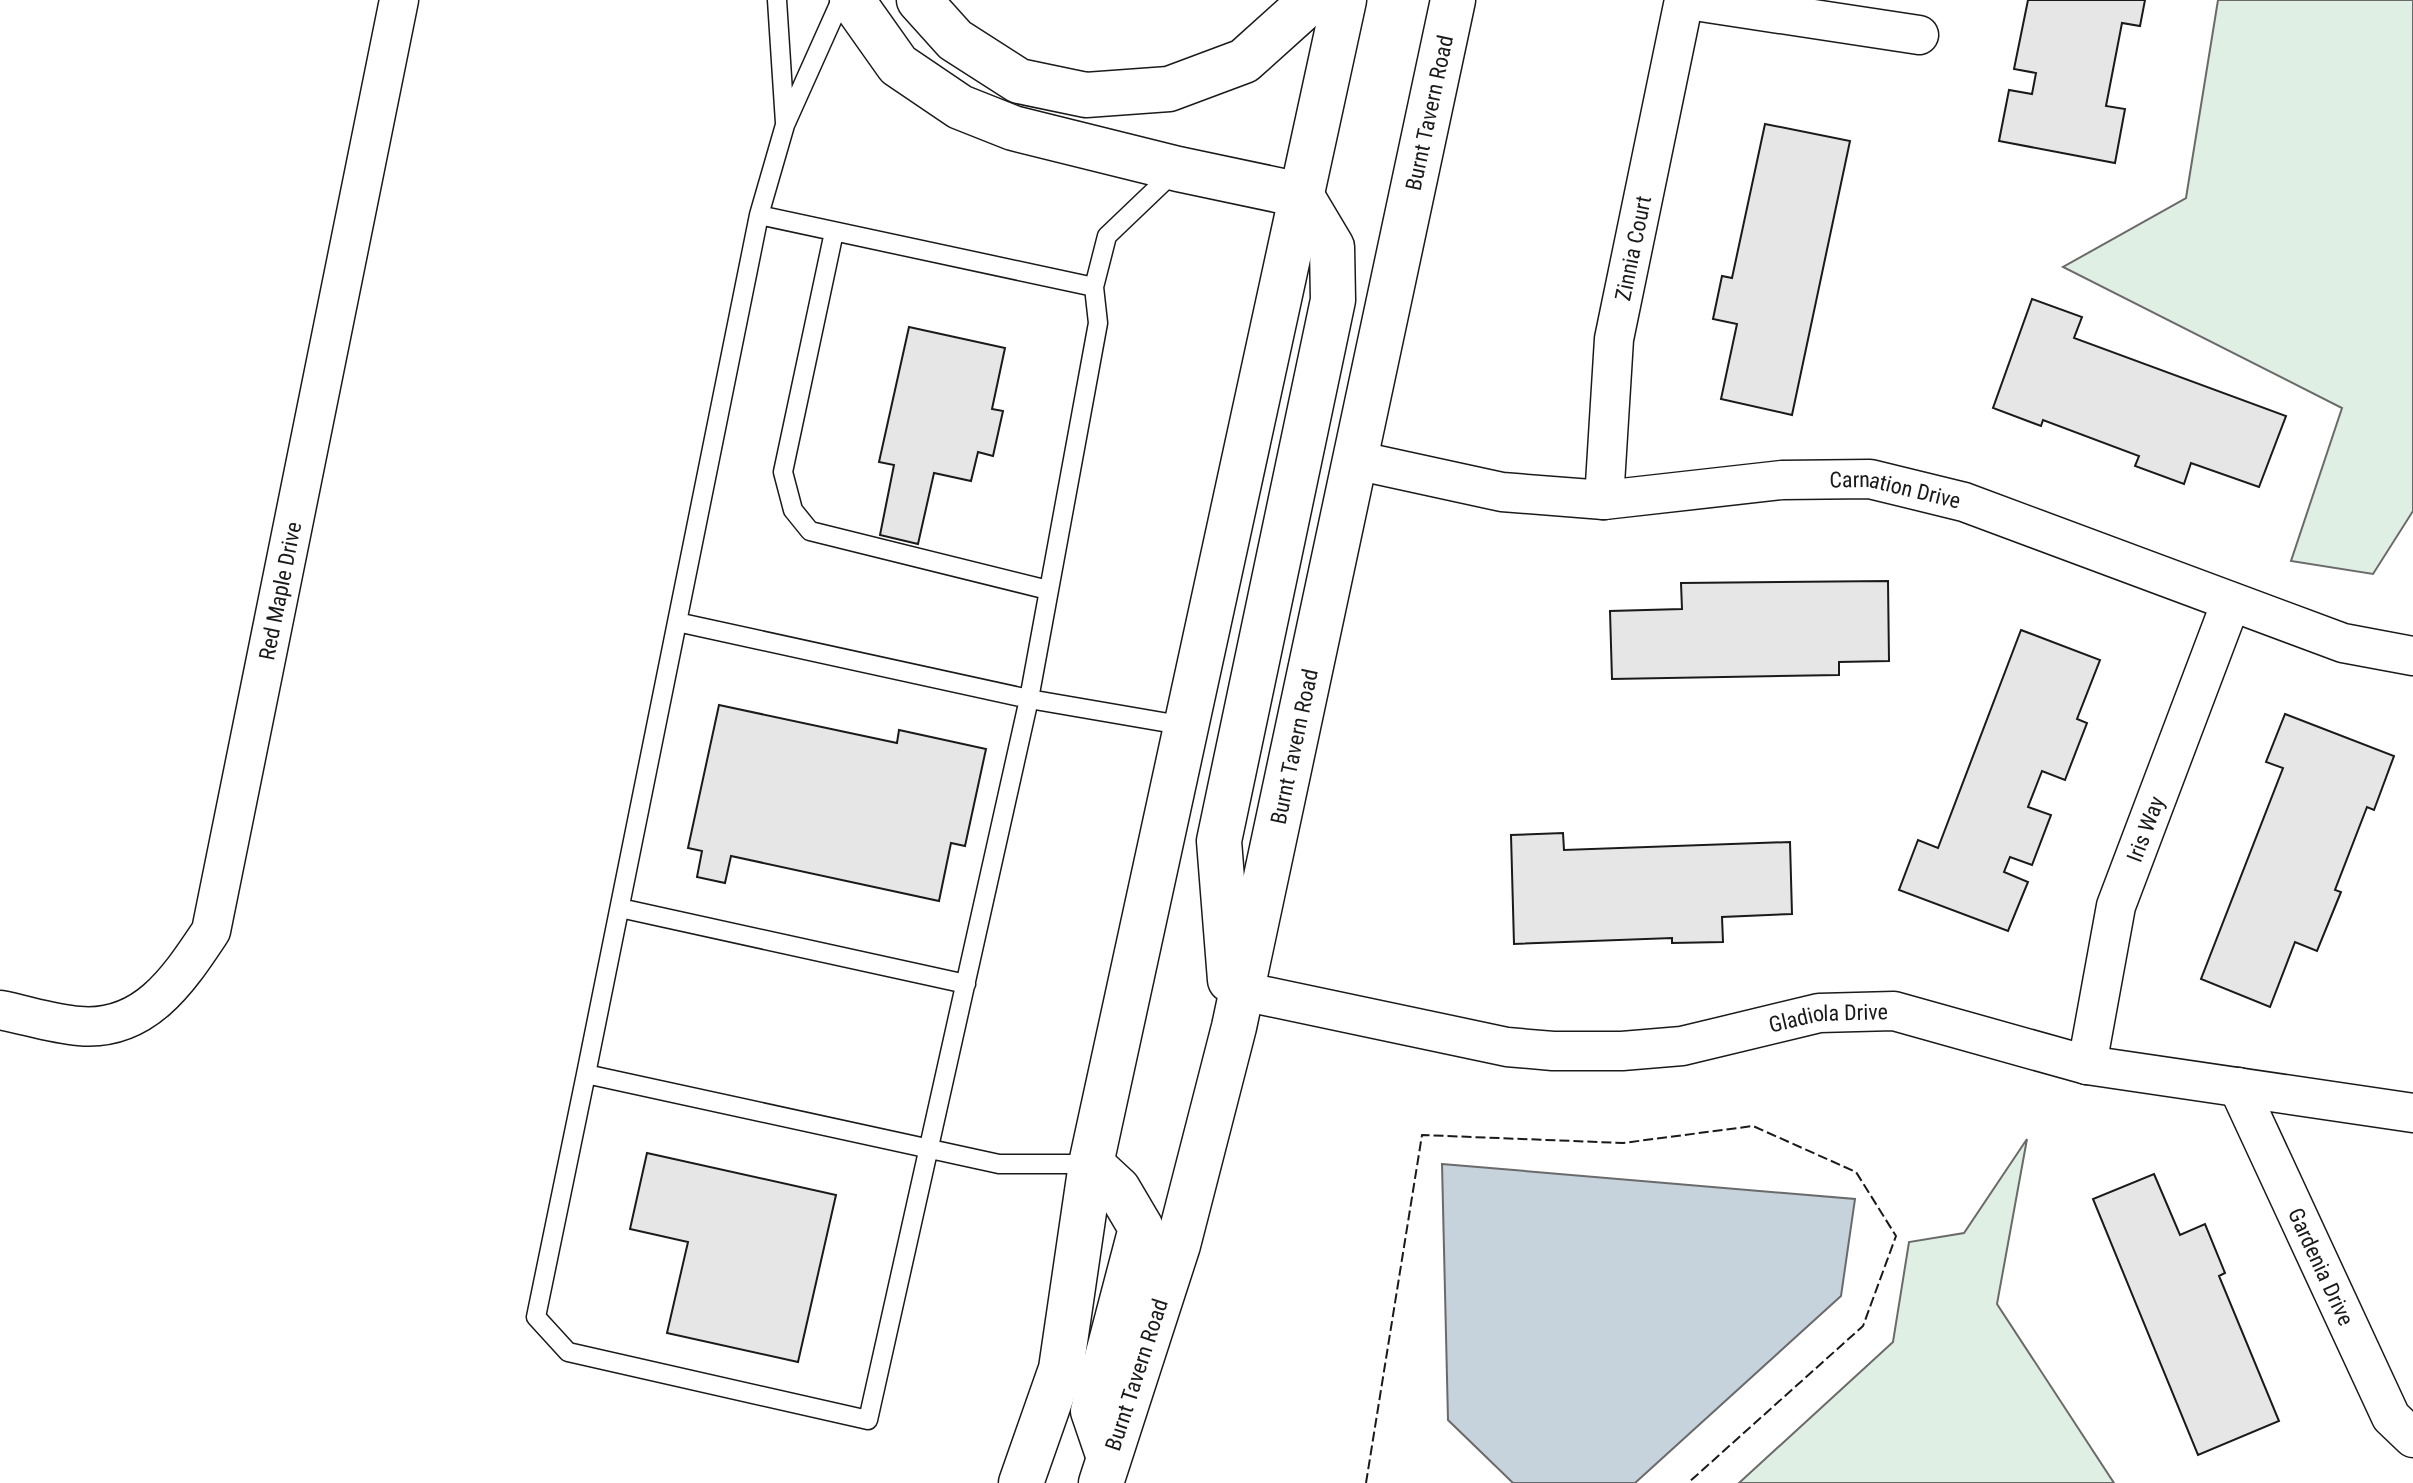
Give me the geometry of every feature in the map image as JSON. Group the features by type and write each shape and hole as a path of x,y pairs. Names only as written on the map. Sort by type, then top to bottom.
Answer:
{"main road":[{"path":"852,0 898,65 960,107 1013,128 1178,169 1301,195 1332,247 1333,300 1219,841 1238,1009"},
{"path":"919,0 955,40 1019,81 1086,95 1169,89 1244,61 1308,0"},
{"path":"1021,1483 1061,1369 1091,1164 1344,0"},
{"name":"Burnt Tavern Road","path":"1105,1471 1178,1245 1238,1009 1453,0"},
{"path":"1091,1164 1118,1189 1141,1228 1093,1411 1105,1471"}],"street":[{"name":"Red Maple Drive","path":"0,1010 80,1027 122,1022 154,1005 181,976 211,931 399,0"},
{"name":"Zinnia Court","path":"1604,500 1614,339 1686,0 1919,35"},
{"name":"Carnation Drive","path":"1355,460 1502,492 1604,500 1782,480 1870,479 1964,502 2343,643 2413,656"},
{"name":"Iris Way","path":"2087,1065 2116,906 2231,602"},
{"name":"Gladiola Drive","path":"1238,1009 1553,1051 1622,1051 1682,1046 1819,1013 1894,1011 2087,1065 2413,1113"},
{"name":"Gardenia Drive","path":"2238,1087 2391,1417 2413,1438"}],"lane":[{"path":"777,0 785,125"},
{"path":"841,0 785,125 759,215 536,1317 568,1352 868,1420 1029,699 1098,323 1094,287 1107,236 1178,169"},
{"path":"759,215 1094,287"},
{"path":"834,232 783,472 793,510 810,531 1048,590"},
{"path":"677,622 1029,699 1186,726"},
{"path":"620,908 966,984"},
{"path":"586,1074 999,1164 1091,1164"}],"green space":[{"path":"2218,0 2413,0 2413,511 2373,574 2291,561 2342,408 2063,267 2186,198"},
{"path":"2027,1139 1997,1304 2114,1483 1739,1483 1893,1342 1909,1242 1964,1233"}],"shaded area":[{"path":"1442,1164 1855,1199 1841,1296 1635,1483 1513,1483 1448,1420"}],"building":[{"path":"2028,0 2145,0 2140,26 2122,23 2106,106 2125,109 2115,163 1999,141 2009,90 2032,94 2036,73 2014,69"},
{"path":"1765,124 1850,141 1792,415 1721,399 1737,324 1713,319 1722,276 1732,278"},
{"path":"2032,299 2082,317 2074,338 2286,416 2259,487 2191,463 2184,484 2135,466 2139,456 2043,420 2041,426 1993,408"},
{"path":"909,327 1005,348 992,409 1003,411 993,456 978,452 971,481 934,473 918,544 880,535 894,465 879,462"},
{"path":"1888,581 1889,661 1839,662 1839,675 1612,679 1610,611 1682,609 1681,583"},
{"path":"2021,630 2100,660 2077,719 2087,723 2065,780 2042,771 2028,807 2051,815 2032,865 2010,857 2004,872 2028,882 2008,931 1899,890 1918,840 1938,848"},
{"path":"719,705 897,743 899,730 986,749 965,846 951,843 939,901 731,856 725,883 697,877 702,851 688,848"},
{"path":"2285,714 2394,756 2374,810 2367,807 2335,890 2341,892 2317,951 2295,942 2270,1007 2201,979 2283,768 2266,762"},
{"path":"1563,833 1564,850 1790,842 1792,914 1722,917 1723,942 1672,943 1672,938 1514,944 1511,835"},
{"path":"647,1153 836,1195 798,1362 667,1333 688,1242 630,1229"},
{"path":"2154,1174 2180,1235 2205,1224 2225,1273 2219,1276 2279,1421 2198,1455 2093,1199"}],"fence":[{"path":"1366,1483 1422,1135 1623,1143 1753,1126 1856,1172 1896,1236 1863,1326 1688,1483"}]}
